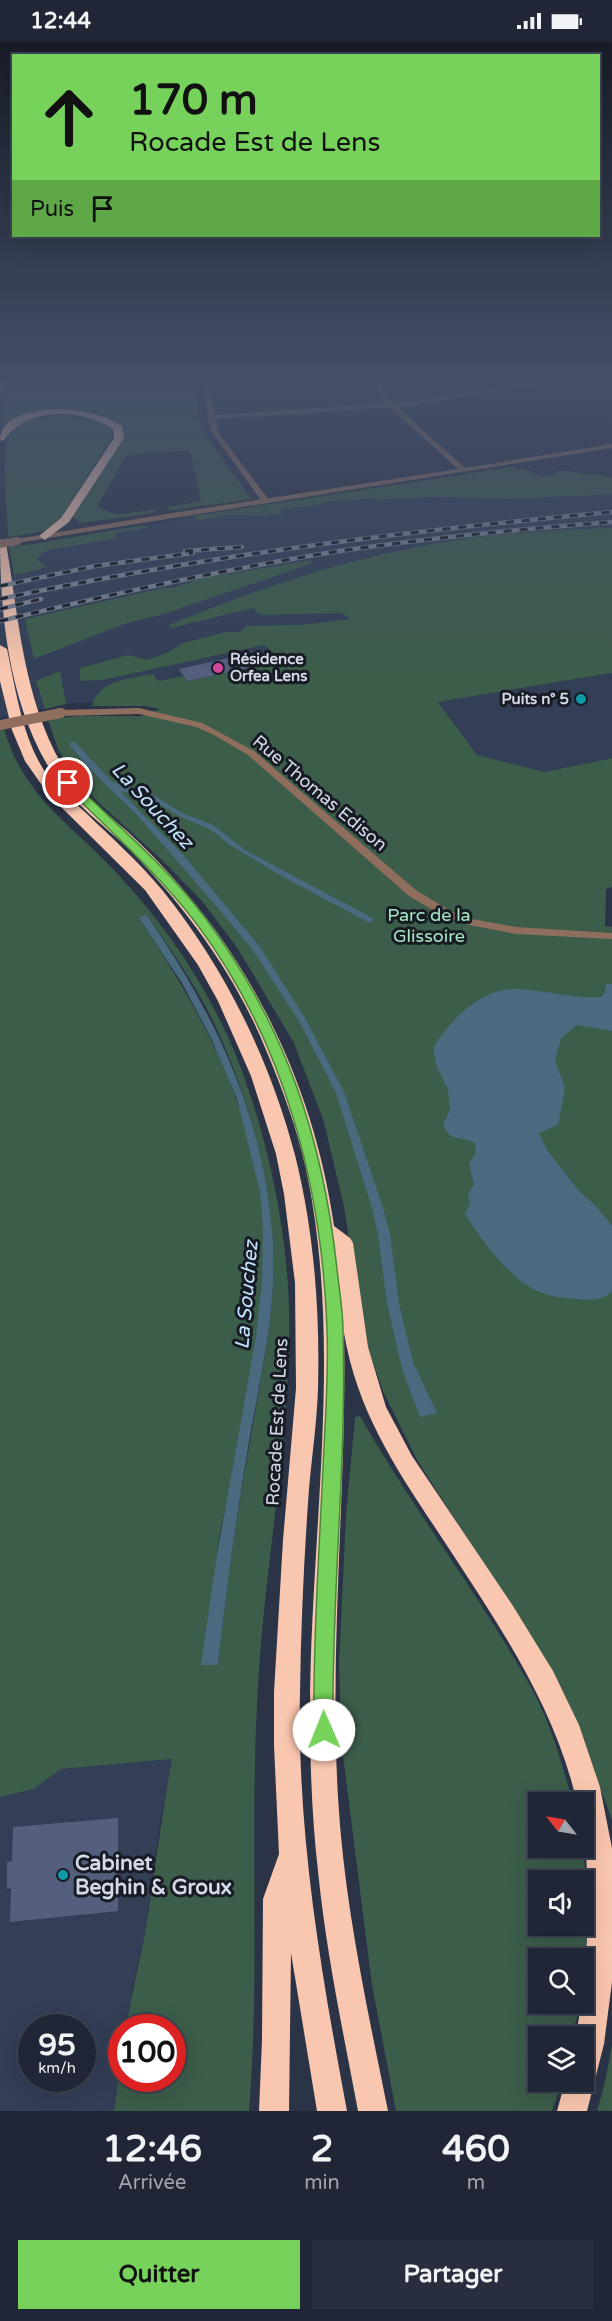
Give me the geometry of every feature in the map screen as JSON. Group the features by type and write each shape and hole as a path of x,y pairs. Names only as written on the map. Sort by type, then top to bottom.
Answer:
{"highway":[{"path":"45,536 65,520 93,478"},
{"path":"65,520 70,526 79,530"},
{"path":"6,543 16,646 27,699 38,732 59,772 78,794 134,846 201,921 251,1001 275,1045 292,1089 313,1158 325,1230 335,1328 335,1386 323,1667 328,1840 337,1910 373,2111"},
{"name":"Rocade Est de Lens","path":"0,649 20,729 40,776 157,894 212,972 237,1020 257,1067 280,1139 294,1195 305,1277 308,1374 298,1492 286,1695 287,1782 292,1853 316,2022 332,2111"},
{"path":"325,1230 343,1243 353,1325 360,1358 374,1405 396,1452 461,1547 536,1665 565,1724 586,1783 598,1834 603,1875 604,1917 591,2026"},
{"path":"274,2111 278,1899 292,1853"},
{"path":"572,2111 577,2092"}],"street":[{"path":"248,478 265,500"},
{"path":"6,543 265,500 419,478"},
{"name":"Rue Thomas Edison","path":"0,725 61,713 139,711 199,725 233,741 251,753 426,903 449,915 479,924 534,931 610,936"}],"shaded area":[{"path":"445,478 489,478 612,489 612,628 205,695 66,704 0,718 0,578 32,571 28,545 256,506"},
{"path":"612,673 612,758 545,772 477,755 437,702"},
{"path":"74,741 112,782 150,793 184,814 213,825 245,850 374,919 370,923 283,877 230,845 211,830 179,816 145,796 120,791 184,856 260,947 305,1018 344,1092 390,1234 399,1304 413,1362 437,1413 420,1417 402,1369 387,1303 378,1234 372,1208 336,1093 299,1021 252,949 139,817 87,766 69,744"},
{"path":"146,914 193,988 230,1063 257,1143 272,1230 274,1256 268,1333 236,1522 218,1665 201,1665 217,1555 256,1337 262,1282 263,1232 260,1192 237,1099 211,1038 182,983 139,918"},
{"path":"606,984 612,984 612,1031 577,1025 561,1038 555,1061 565,1088 558,1125 539,1133 547,1150 579,1191 597,1207 612,1226 612,1291 605,1297 597,1299 563,1298 537,1291 516,1277 488,1247 465,1214 470,1203 468,1193 474,1185 469,1164 476,1152 475,1143 452,1136 443,1124 450,1110 448,1089 437,1068 433,1048 458,1016 491,993 517,989 580,997 601,997 605,993"},
{"path":"172,1759 160,1822 145,1932 128,2014 108,2014 108,2092 117,2092 114,2111 0,2111 0,1797 34,1789 61,1769"}],"green space":[{"path":"6,478 87,478 60,519 45,531 8,537"},
{"path":"97,478 114,478 97,507 117,515 155,509 155,513 80,523 73,517"},
{"path":"196,478 236,478 251,499 169,511 168,507 201,501"},
{"path":"443,478 612,478 612,494 517,499 435,497 376,500 375,498 323,502 323,504 280,510 283,513 262,516 228,515 196,521 193,516"},
{"path":"144,525 147,528 115,533 117,538 49,550 42,553 37,560 46,566 14,575 9,546 28,545"},
{"name":"Parc de la Glissoire","path":"612,528 612,673 438,702 477,755 545,772 612,758 612,887 606,889 605,926 612,927 612,1820 578,1728 547,1663 417,1460 383,1391 365,1340 344,1207 324,1122 294,1043 238,949 202,901 162,860 98,802 73,773 58,749 48,720 77,716 141,716 160,709 144,706 92,706 101,690 125,679 153,674 158,681 183,676 187,681 259,666 277,655 264,645 102,680 80,681 80,668 128,655 147,660 169,652 183,643 226,632 240,632 246,626 302,625 350,619 342,613 261,615 253,608 171,628 169,625 270,587 338,566 444,542 528,532"},
{"path":"311,560 313,563 167,613 124,624 34,659 25,619 163,588 173,588 202,578"},
{"path":"60,671 66,704 45,709 36,681"},
{"path":"4,729 12,752 35,790 48,806 111,867 150,911 200,984 228,1036 251,1096 278,1202 287,1274 289,1345 283,1435 257,1705 254,1806 254,2010 249,2111 114,2111 117,2092 186,2092 186,2014 128,2014 145,1933 172,1759 61,1769 34,1789 0,1797 0,730","holes":["146,914 186,972 229,1057 254,1130 269,1205 274,1256 268,1333 237,1522 218,1665 216,1597 219,1538 250,1376 261,1303 263,1229 260,1193 243,1118 230,1083 198,1015 139,918"]},
{"path":"360,1416 513,1656 540,1704 561,1760 570,1792 528,1792 528,1858 584,1858 585,1863 585,1870 528,1870 528,1936 586,1936 586,1948 528,1948 528,2014 578,2014 575,2026 528,2026 528,2092 559,2092 552,2111 396,2111 372,1985 342,1747 339,1664 346,1515 355,1417"},
{"path":"612,2045 612,2111 597,2111 605,2082"}],"building":[{"name":"Résidence Orfea Lens","path":"247,654 257,666 187,681 179,669"},
{"name":"Cabinet Beghin & Groux","path":"118,1818 118,1911 10,1922 11,1888 7,1889 7,1862 12,1861 13,1827"}],"railway":[{"path":"0,599 152,570 304,546 612,512"},
{"path":"0,621 169,583 340,551 476,534 612,522"},
{"path":"185,551 242,547"},
{"path":"0,586 95,566 193,553"},
{"path":"0,609 41,599"}],"place":[{"name":"Résidence Orfea Lens","path":"218,668"},
{"name":"Puits n° 5","path":"581,699"},
{"name":"Cabinet Beghin & Groux","path":"63,1875"}],"route":[{"path":"68,783 172,886 201,921 231,966 275,1045 292,1089 313,1158 331,1276 335,1328 335,1386 323,1667 324,1730"}],"water label":[{"name":"La Souchez","path":"152,806"},
{"name":"La Souchez","path":"247,1295"}]}
